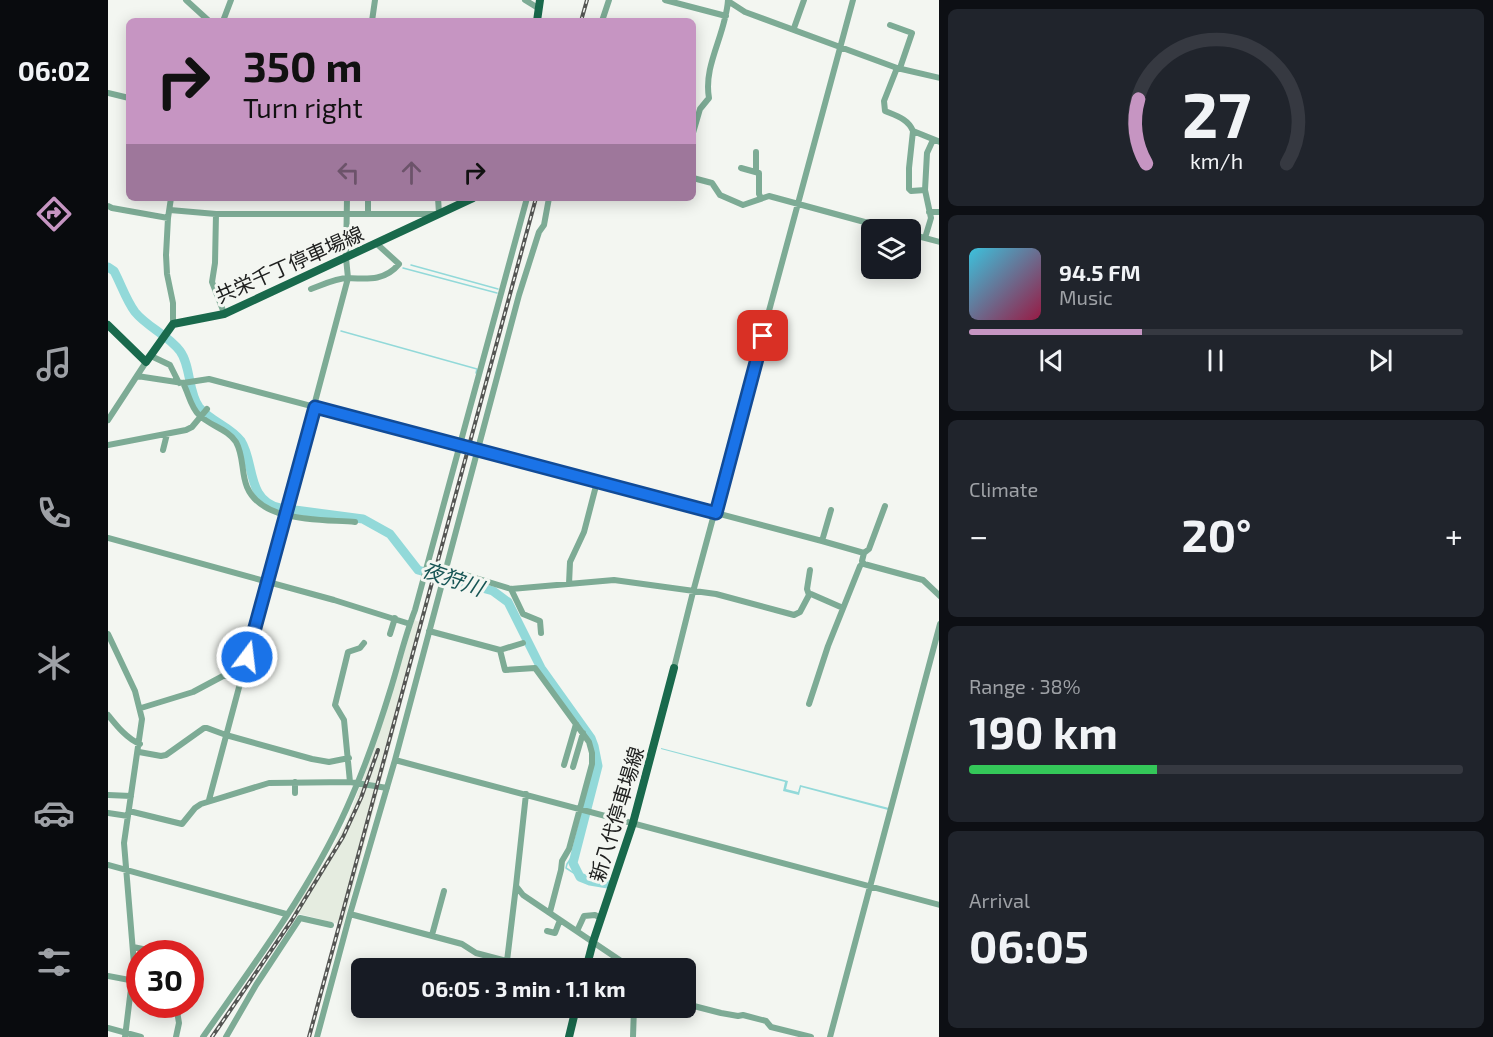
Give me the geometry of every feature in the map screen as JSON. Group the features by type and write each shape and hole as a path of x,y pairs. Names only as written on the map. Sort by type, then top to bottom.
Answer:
{"main road":[{"name":"共栄千丁停車場線","path":"171,328 224,313 466,201"},
{"path":"108,325 148,359 171,328"},
{"name":"新八代停車場線","path":"589,958 633,823 675,668"},
{"path":"569,1037 574,1018"}],"street":[{"path":"186,0 206,18"},
{"path":"224,18 231,0"},
{"path":"372,18 375,0"},
{"path":"525,0 539,4"},
{"path":"603,18 609,0"},
{"path":"665,0 726,16"},
{"path":"794,28 804,0"},
{"path":"675,668 693,592 854,0"},
{"path":"696,123 700,109 709,98 707,88 709,72 726,16 728,1 745,12 794,28 898,68 939,78"},
{"path":"890,25 912,33 883,105 885,111 910,124 913,131 909,189 911,191 925,190"},
{"path":"108,93 126,97"},
{"path":"913,131 936,141 927,153 925,190 931,218 925,238"},
{"path":"756,152 756,171 760,176 759,194 761,198"},
{"path":"741,168 756,171"},
{"path":"696,179 712,183 720,195 743,205 769,196 861,221"},
{"path":"171,201 166,255 173,303 171,328"},
{"path":"209,800 348,278 347,201"},
{"path":"368,201 368,214"},
{"path":"108,206 169,214 440,213 438,201"},
{"path":"203,1037 321,861 390,691 461,445 526,201"},
{"path":"317,1037 395,760 476,450 519,295 539,232 544,225 548,201"},
{"path":"929,212 939,212"},
{"path":"216,214 215,263 212,282 224,313"},
{"path":"921,237 939,242"},
{"path":"311,290 348,278 376,279 385,276 399,264 377,244"},
{"path":"108,420 148,359 170,365 182,383 193,407 204,413 236,442 247,488 271,512 355,522"},
{"path":"137,376 182,383 209,379 864,553"},
{"path":"108,445 186,430 192,427 204,413"},
{"path":"163,450 167,434"},
{"path":"569,584 570,562 584,532 597,482"},
{"path":"809,704 828,646 885,506"},
{"path":"822,541 831,510"},
{"path":"108,538 410,624"},
{"path":"863,563 923,580 939,593"},
{"path":"445,570 512,592 614,580 716,594 794,615 800,612 809,595 807,589 810,570"},
{"path":"512,592 523,614 540,621 541,633"},
{"path":"809,595 843,608"},
{"path":"390,634 395,618"},
{"path":"830,1037 939,624"},
{"path":"429,631 500,650 523,643"},
{"path":"108,634 135,691 142,719 124,843 132,940"},
{"path":"353,783 344,720 335,705 348,652 360,648 364,643"},
{"path":"500,650 504,669 535,668 583,732 591,748 593,759 583,811 567,854 562,861 550,912"},
{"path":"141,708 193,692 223,676 242,676"},
{"path":"108,715 125,734 140,744"},
{"path":"564,765 576,724"},
{"path":"139,752 166,755 204,728 312,759 329,762 349,758"},
{"path":"573,767 583,732"},
{"path":"395,760 939,905"},
{"path":"295,782 295,793"},
{"path":"108,813 128,813 182,824 195,808 209,800 269,783 353,783 387,788"},
{"path":"507,958 526,794"},
{"path":"108,795 131,796"},
{"path":"108,865 286,914"},
{"path":"516,886 523,895 617,958"},
{"path":"432,935 444,891"},
{"path":"350,914 462,944 476,953 495,958"},
{"path":"577,931 584,916 596,915 601,918"},
{"path":"226,1037 256,985 300,918 331,925"},
{"path":"547,931 555,933 560,920"},
{"path":"108,976 126,980"},
{"path":"696,1007 766,1021 771,1027 811,1037"},
{"path":"125,1035 129,1018"},
{"path":"176,1037 178,1018"},
{"path":"633,1037 634,1018"},
{"path":"108,1028 125,1035 141,1037"}],"shaded area":[{"path":"414,620 423,623 343,925 292,912 327,858 348,819 381,728"}],"water":[{"path":"661,748 788,781 786,789 798,792 800,785 889,808 888,810 801,787 799,795 783,791 785,782"}],"waterway":[{"path":"411,265 498,289"},
{"name":"夜狩川","path":"108,267 114,271 135,312 180,351 184,357 195,401 209,417 231,431 241,441 256,489 269,504 280,508 363,519 390,534 418,570 493,591 508,602 541,668 591,738 594,746 598,766 573,863 580,877 608,884"},
{"path":"403,268 497,293"},
{"path":"341,331 477,369 476,373"},
{"path":"573,855 566,868 580,877"}],"railway":[{"path":"582,18 587,0"},
{"path":"309,1037 535,201"},
{"path":"212,1037 292,920 343,837 361,798 378,750"}],"route":[{"path":"247,657 315,407 716,513 763,336"}]}
